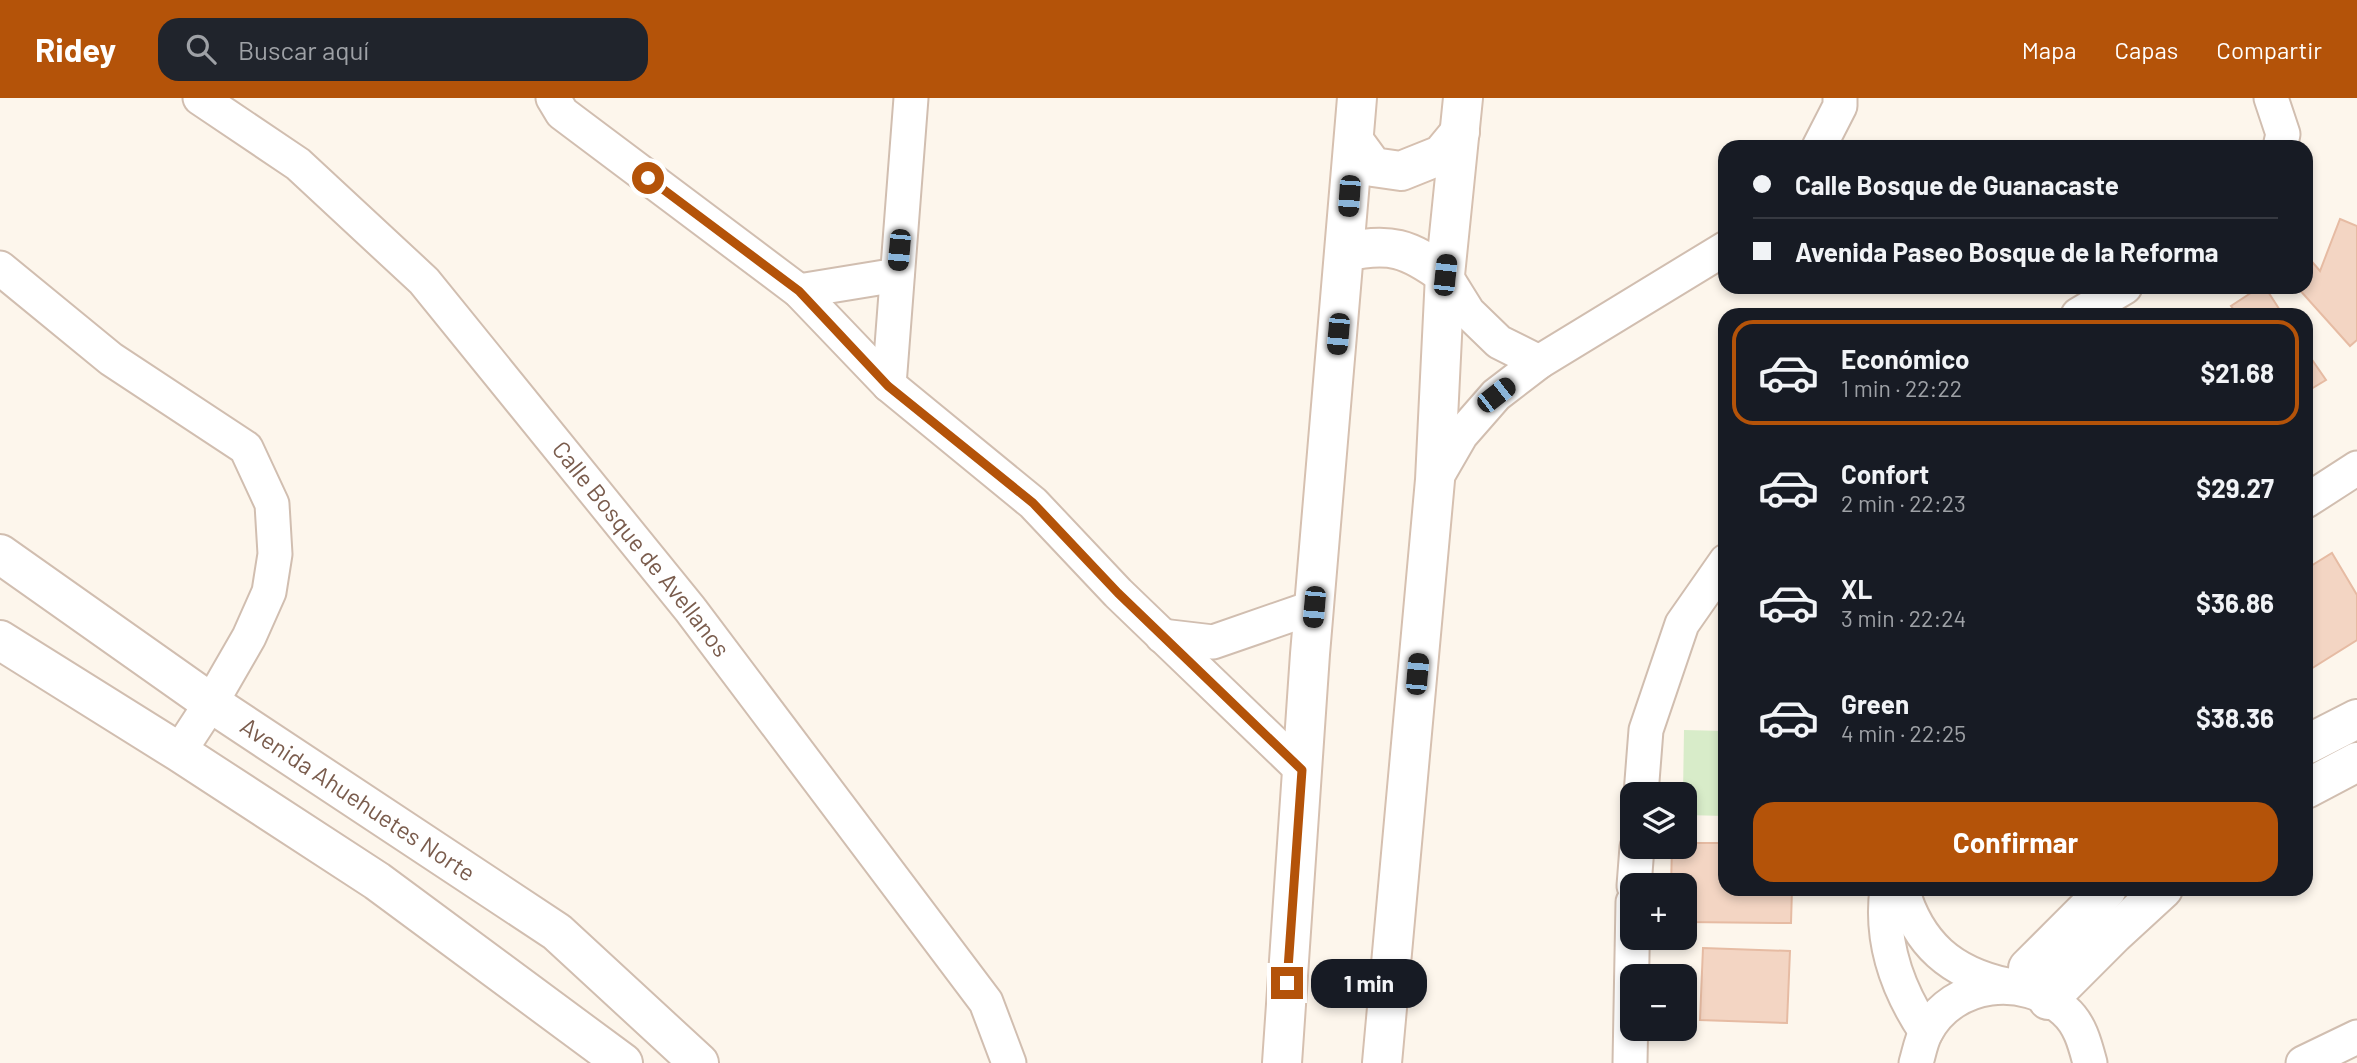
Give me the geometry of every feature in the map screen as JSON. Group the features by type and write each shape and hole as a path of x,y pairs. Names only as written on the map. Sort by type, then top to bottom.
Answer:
{"main road":[{"path":"1282,1063 1314,607 1357,98"},
{"path":"1354,141 1373,167 1401,171 1441,155 1462,115"},
{"path":"1382,1063 1435,480 1445,275 1462,115"},
{"path":"1345,252 1372,246 1402,250 1445,275"},
{"name":"Avenida Ahuehuetes Norte","path":"0,554 211,703 557,932 699,1063"},
{"path":"0,640 377,881 623,1063"},
{"path":"2313,741 2357,719"},
{"path":"2313,785 2357,762"},
{"path":"2019,977 2100,896"},
{"path":"2048,1000 2155,896"}],"street":[{"name":"Calle Bosque de Avellanos","path":"200,98 298,164 425,281 690,609 978,991 986,1002 1009,1063"},
{"path":"553,98 562,113 799,291 888,386 1033,503 1118,593 1302,770"},
{"path":"888,386 911,98"},
{"path":"1823,140 1840,106 1840,98"},
{"path":"2271,98 2283,134 2282,140"},
{"path":"1435,480 1461,435 1496,395 1539,362 1718,253"},
{"path":"0,268 111,359 246,448 272,504 275,554 269,592 249,636 179,752"},
{"path":"799,291 897,275"},
{"path":"1445,275 1468,312 1499,342 1539,362"},
{"path":"2090,308 2113,294"},
{"path":"2313,496 2357,468"},
{"path":"1642,782 1646,730 1682,624 1718,572"},
{"path":"1162,636 1213,642 1314,607"},
{"path":"1886,896 1885,923 1889,954 1910,1009 1921,1048"},
{"path":"1904,896 1918,928 1931,946 1948,961 1966,973 1987,981 2019,977 2065,1011 2084,1038 2090,1063"},
{"path":"1630,1063 1632,950"},
{"path":"1921,1048 1941,1012 1961,997 2019,977"},
{"path":"2303,1063 2357,1037"}],"green space":[{"path":"1684,730 1718,731 1718,816 1697,815 1697,782 1683,782"}],"building":[{"path":"2340,219 2357,226 2357,340 2350,346 2303,294 2313,294 2313,263 2320,271"},
{"path":"2249,294 2270,294 2278,308 2233,308 2231,306"},
{"path":"2313,361 2326,380 2313,388"},
{"path":"2332,553 2357,595 2357,640 2313,668 2313,565"},
{"path":"1697,843 1718,843 1718,896 1792,896 1791,923 1697,922 1697,873 1671,873 1672,859 1697,859"},
{"path":"1703,948 1790,951 1787,1023 1700,1020"}],"route":[{"path":"648,178 799,291 888,386 1033,503 1118,593 1302,770 1287,983"}]}
